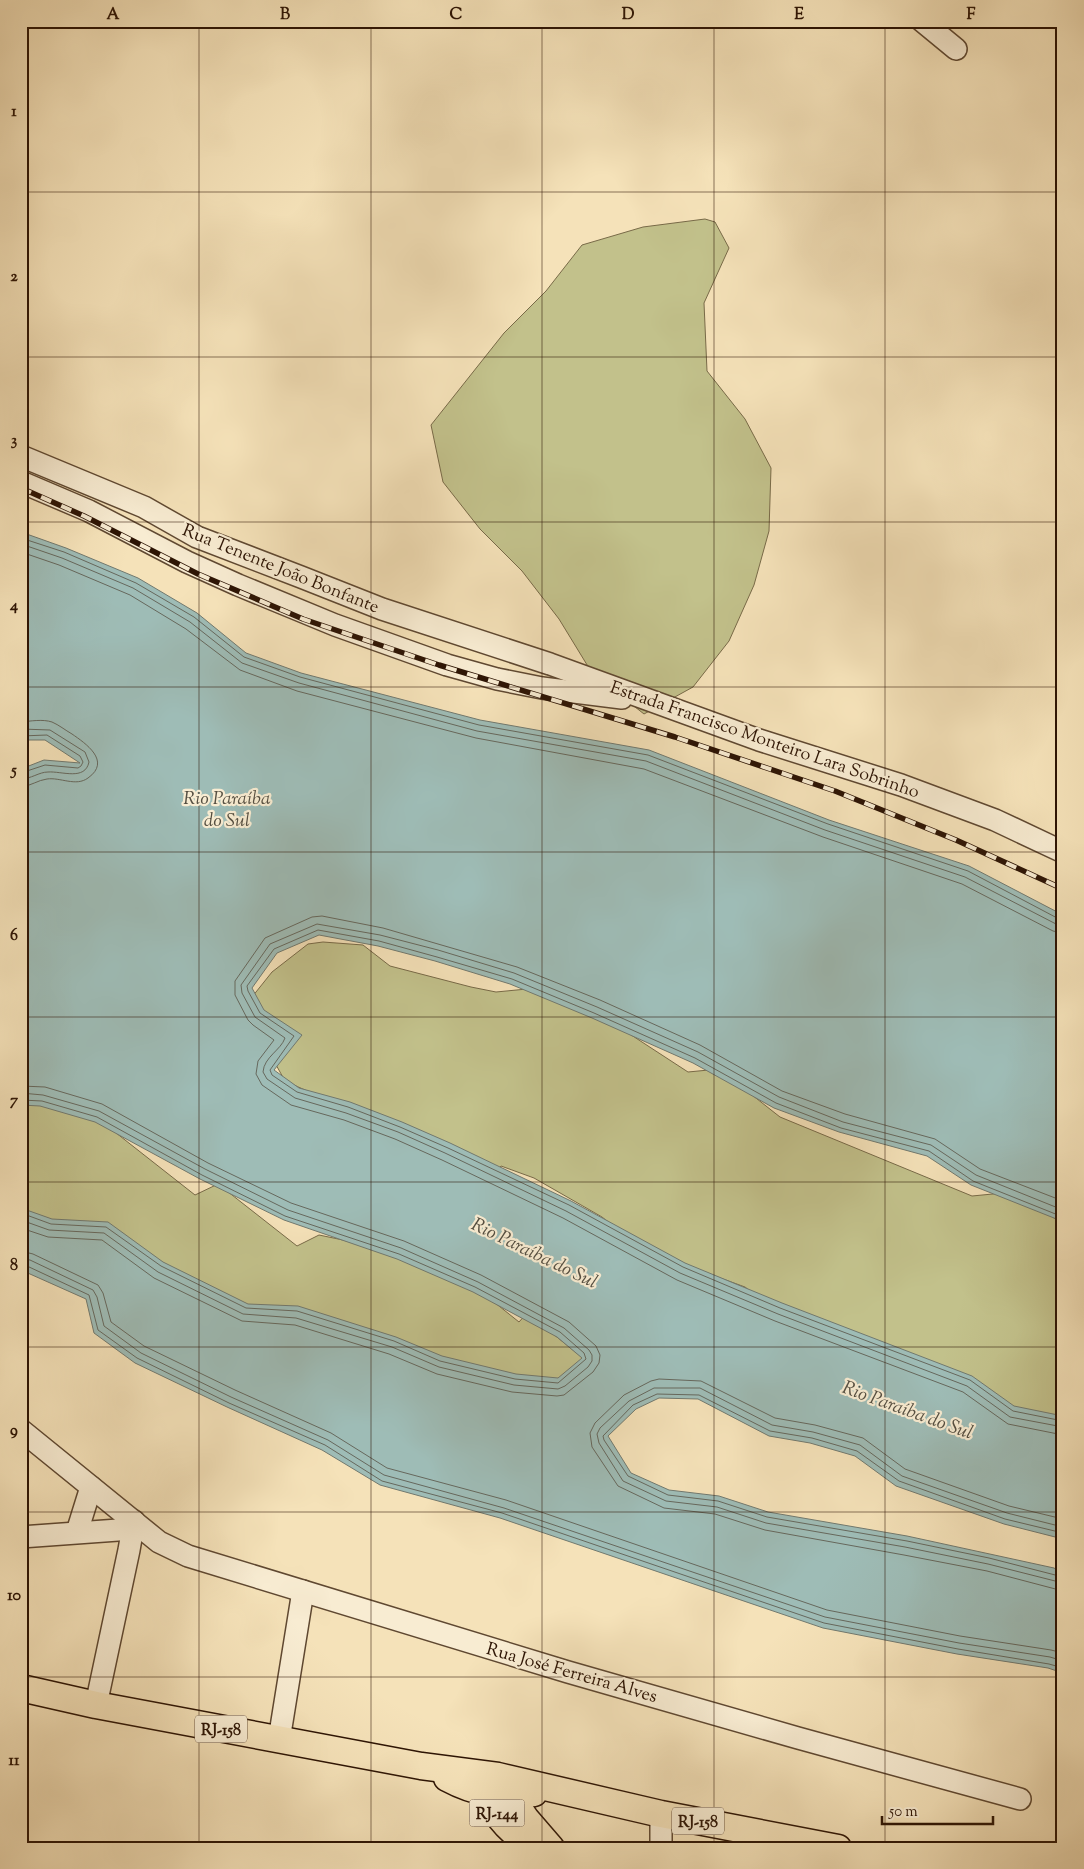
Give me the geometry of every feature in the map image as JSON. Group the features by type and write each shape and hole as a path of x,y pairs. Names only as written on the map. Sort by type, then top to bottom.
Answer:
{"main road":[{"name":"RJ-158","path":"21,1688 96,1705 421,1766 454,1782 560,1790 661,1814 838,1848"},
{"name":"RJ-144","path":"490,1784 514,1832 532,1848"},
{"name":"RJ-144","path":"490,1784 551,1848"}],"street":[{"path":"922,21 956,49"},
{"name":"Rua Tenente João Bonfante","path":"21,456 138,504 197,537 382,609 463,634"},
{"path":"21,482 89,511 180,558 238,585 335,625 447,665 515,683 588,695 652,701"},
{"path":"396,647 463,634"},
{"name":"Estrada Francisco Monteiro Lara Sobrinho","path":"463,634 759,740 936,797 995,820 1063,852"},
{"name":"Rua José Ferreira Alves","path":"21,1430 91,1487 133,1525 175,1550 303,1591 606,1682 1020,1799"},
{"path":"77,1532 91,1487"},
{"path":"21,1537 133,1525 130,1550 96,1705"},
{"path":"279,1740 303,1591"},
{"path":"661,1814 661,1848"}],"shaded area":[{"path":"705,219 715,222 729,248 704,303 707,371 745,419 771,468 769,531 754,585 729,641 693,687 644,714 592,673 559,619 522,571 480,529 443,482 431,425 504,333 546,291 582,245 643,227"},
{"path":"323,942 363,945 390,966 471,987 496,992 527,989 576,999 688,1072 719,1069 780,1117 972,1196 1003,1193 1045,1211 1063,1225 1063,1428 815,1342 745,1287 712,1275 672,1272 602,1217 534,1178 501,1166 494,1175 285,1081 244,1007 272,972 308,944"},
{"path":"64,1092 195,1195 218,1184 297,1246 319,1235 343,1240 459,1274 519,1322 527,1313 588,1362 560,1396 282,1319 21,1215 21,1097"}],"water":[{"name":"Rio Paraíba do Sul","path":"21,532 66,548 138,578 197,613 246,653 301,673 480,720 649,750 829,820 969,866 1063,915 1063,1223 971,1185 927,1156 839,1132 774,1108 693,1063 592,1018 510,984 435,961 378,946 319,935 277,953 252,988 264,1010 302,1035 274,1070 299,1088 350,1102 450,1143 571,1201 685,1263 782,1303 972,1376 1014,1406 1063,1416 1063,1539 1004,1524 896,1486 855,1456 810,1443 769,1436 698,1399 659,1398 636,1409 608,1436 631,1473 669,1490 719,1496 768,1512 907,1536 1054,1568 1063,1573 1063,1673 1048,1668 957,1654 823,1628 500,1518 380,1485 322,1450 135,1363 94,1333 86,1299 21,1270 21,1208 52,1219 108,1222 163,1262 248,1304 298,1306 396,1337 442,1356 516,1374 558,1378 582,1358 557,1337 473,1292 397,1259 284,1220 200,1179 95,1122 40,1106 21,1105 21,769 44,760 80,763 45,740 21,740"}],"railway":[{"path":"21,488 84,516 198,574 303,619 439,665 675,737 835,791 956,840 1063,889"}]}
